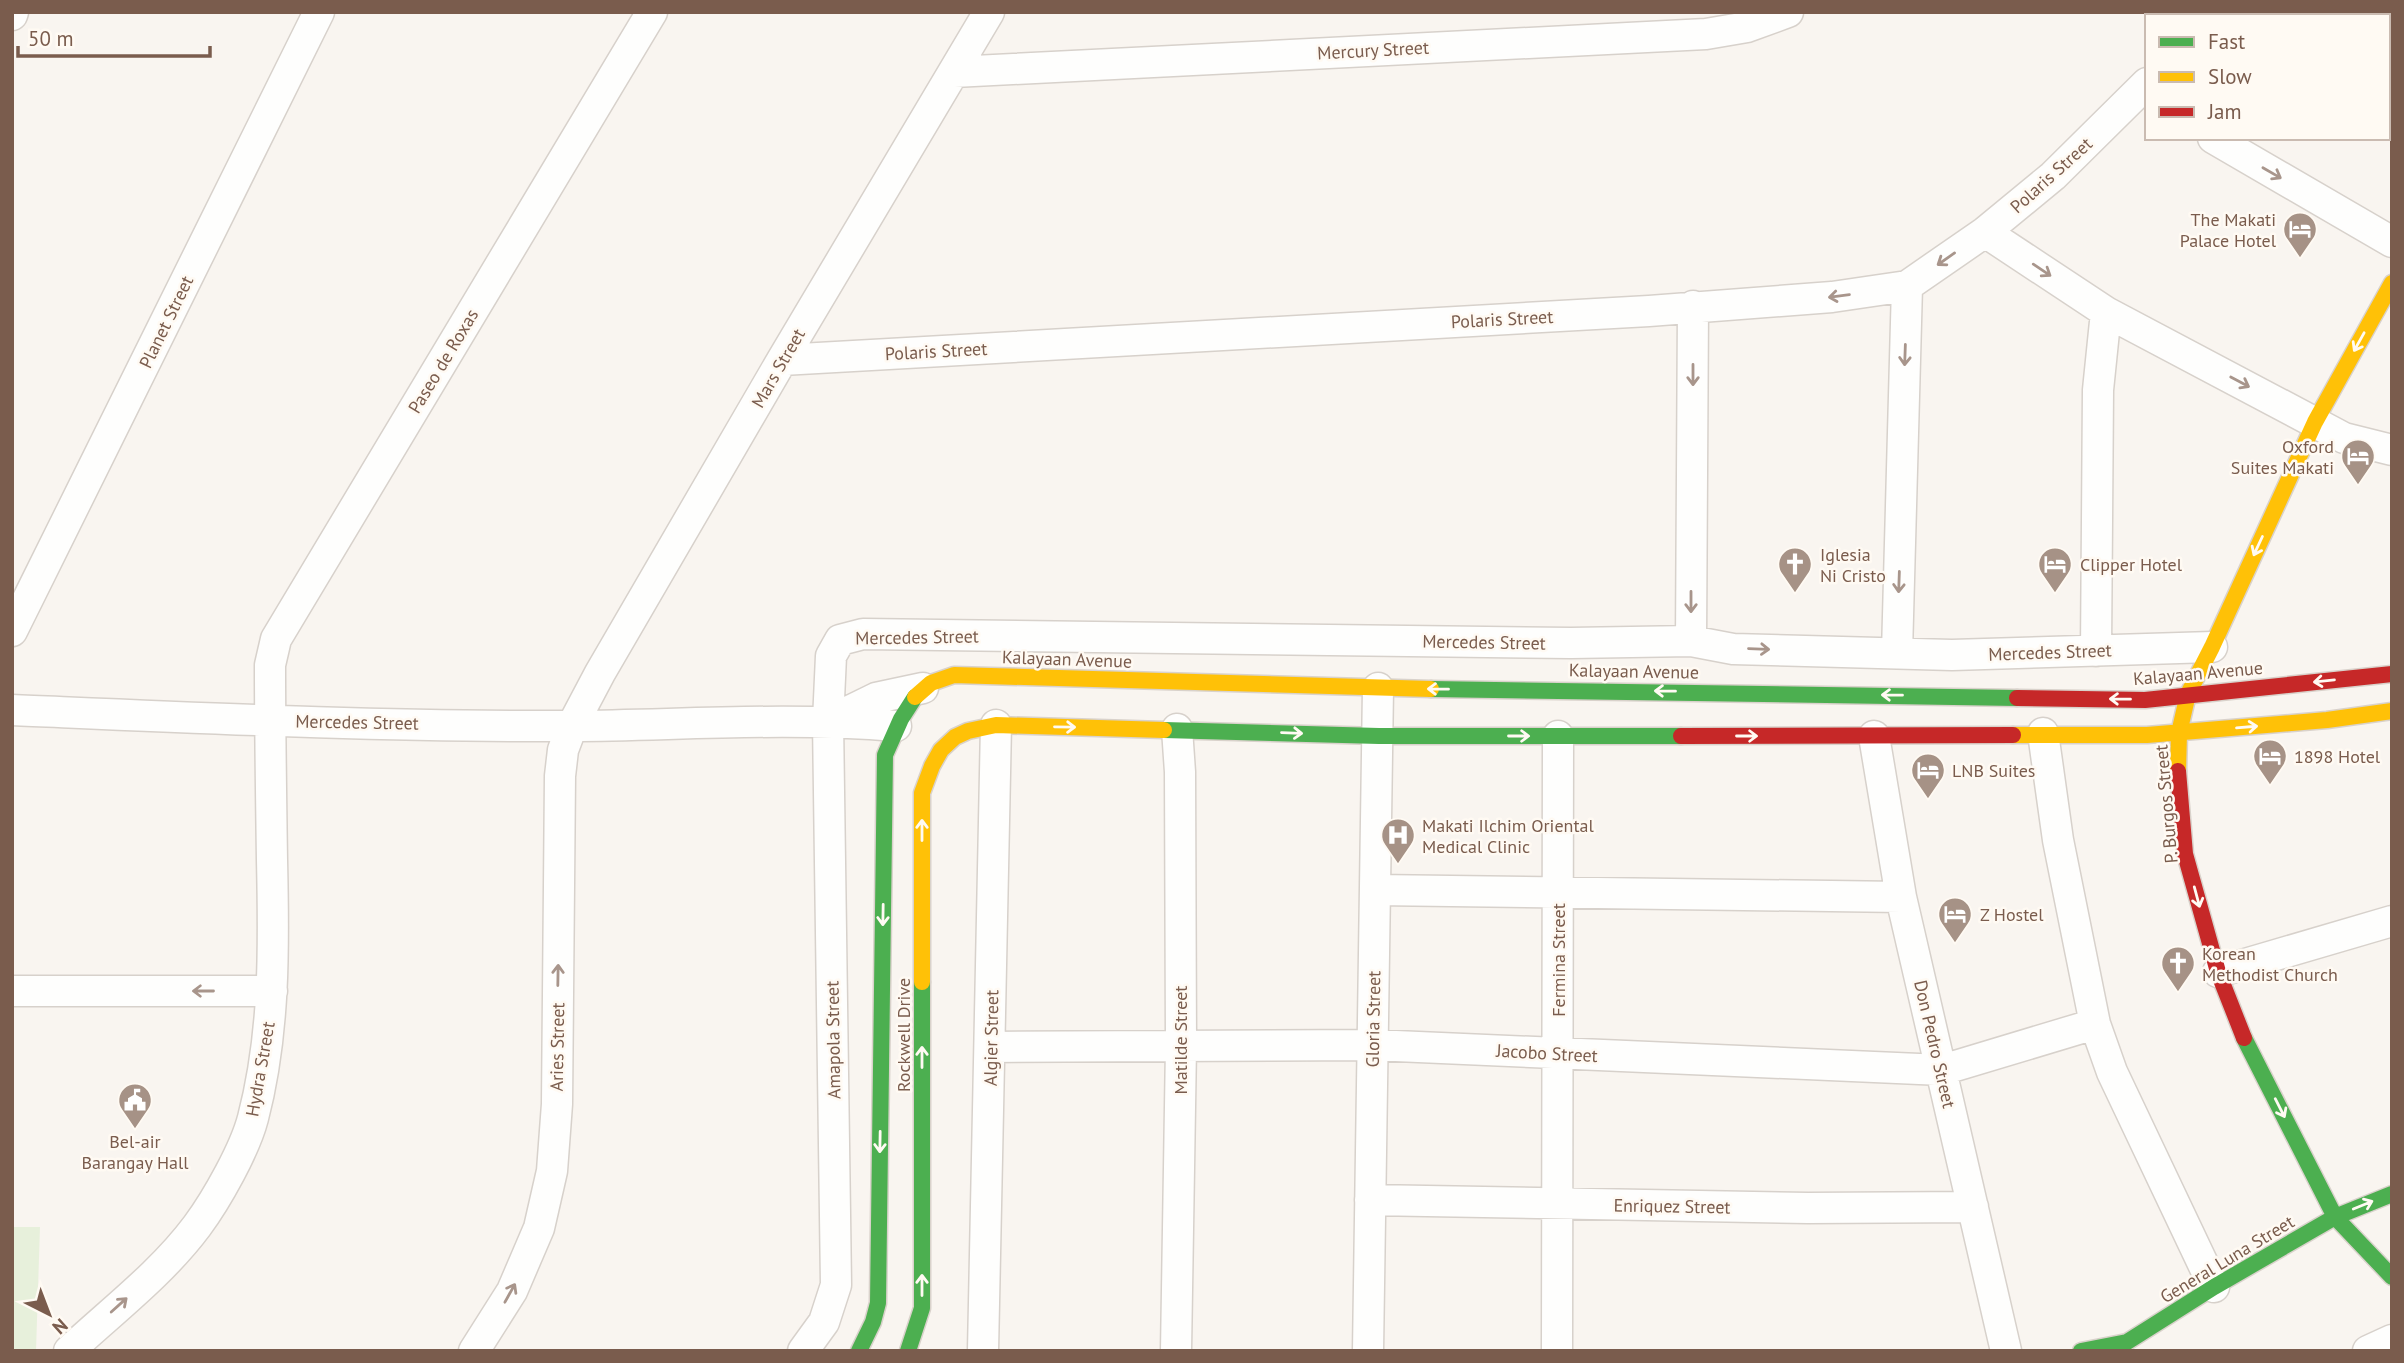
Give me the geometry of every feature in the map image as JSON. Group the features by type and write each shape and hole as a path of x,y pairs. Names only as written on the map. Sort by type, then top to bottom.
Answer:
{"main road":[{"name":"P. Burgos Street","path":"2392,283 2315,422 2188,694 2179,733 2178,760 2185,854 2218,972 2244,1035 2335,1217 2392,1277"},
{"name":"Kalayaan Avenue","path":"923,688 954,675 1378,688 2145,700 2392,674"},
{"path":"909,726 923,688"},
{"path":"946,726 1177,729 1379,736 1874,736 2179,733 2392,712"},
{"name":"Rockwell Drive","path":"859,1351 873,1322 878,1303 885,755 909,726"},
{"name":"Rockwell Drive","path":"908,1351 922,1308 922,793 929,767 940,749 963,732 996,726"},
{"name":"General Luna Street","path":"2081,1351 2129,1347 2214,1287 2335,1217 2392,1194"}],"street":[{"name":"Planet Street","path":"12,631 319,12"},
{"name":"Paseo de Roxas","path":"270,720 270,665 276,639 652,12"},
{"name":"Mars Street","path":"572,726 782,360 989,12"},
{"name":"Mercury Street","path":"954,72 1706,34 1747,27 1788,12"},
{"name":"Polaris Street","path":"782,360 1649,311 1832,297 1907,286 1985,232 2053,176 2144,92"},
{"path":"2216,140 2392,242"},
{"path":"1985,232 2106,312 2344,438 2392,450"},
{"path":"1897,653 1907,286"},
{"path":"1691,641 1693,306"},
{"path":"2096,650 2098,390 2106,312"},
{"name":"Mercedes Street","path":"828,721 831,656 840,640 863,635 1572,643 1691,641 1733,649 1952,655 2212,647"},
{"name":"Mercedes Street","path":"828,721 876,698 923,688"},
{"name":"Gloria Street","path":"1368,1351 1378,688"},
{"name":"Mercedes Street","path":"12,710 270,720 572,726 828,721 909,726"},
{"name":"Hydra Street","path":"69,1351 164,1265 197,1226 225,1183 253,1121 266,1059 272,991 274,913 270,720"},
{"name":"Amapola Street","path":"803,1351 824,1322 836,1285 828,721"},
{"name":"Aries Street","path":"474,1351 512,1291 539,1228 552,1171 557,1104 560,776 563,750 572,726"},
{"name":"Algier Street","path":"983,1351 996,726"},
{"name":"Matilde Street","path":"1176,1351 1181,1046 1180,772 1177,729"},
{"path":"2043,733 2058,840 2095,1024 2112,1072 2214,1287"},
{"name":"Fermina Street","path":"1557,1351 1558,736"},
{"name":"Don Pedro Street","path":"1874,736 1901,897 2006,1351"},
{"path":"1376,890 1901,897"},
{"path":"2218,972 2392,921"},
{"path":"12,991 272,991"},
{"name":"Jacobo Street","path":"991,1047 1373,1045 1942,1070 2095,1024"},
{"name":"Enriquez Street","path":"1370,1200 1558,1205 1973,1207"},
{"path":"2368,1351 2392,1340"}],"green space":[{"path":"12,1227 40,1227 36,1351 12,1351"}],"traffic: fast":[{"path":"1431,689 2017,698"},
{"path":"859,1351 873,1322 878,1303 885,755 901,719 915,697"},
{"path":"1164,730 1379,736 1681,736"},
{"path":"908,1351 922,1308 922,982"},
{"path":"2244,1038 2335,1217 2392,1277"},
{"path":"2081,1351 2127,1342 2214,1287 2335,1217 2392,1194"}],"traffic: slow":[{"path":"2178,771 2179,733 2188,694 2315,422 2392,283"},
{"path":"915,697 931,683 954,675 1431,689"},
{"path":"2013,735 2147,735 2327,720 2392,711"},
{"path":"922,982 922,793 941,750 955,737 968,731 996,725 1164,730"}],"traffic: jam":[{"path":"2017,698 2145,700 2392,674"},
{"path":"1681,736 2013,735"},
{"path":"2178,771 2185,854 2218,972 2244,1038"}],"place":[{"name":"The Makati Palace Hotel","path":"2300,259"},
{"name":"Oxford Suites Makati","path":"2358,486"},
{"name":"Iglesia Ni Cristo","path":"1795,594"},
{"name":"Clipper Hotel","path":"2055,594"},
{"name":"1898 Hotel","path":"2270,786"},
{"name":"LNB Suites","path":"1928,800"},
{"name":"Makati Ilchim Oriental Medical Clinic","path":"1398,865"},
{"name":"Z Hostel","path":"1955,944"},
{"name":"Korean Methodist Church","path":"2178,993"},
{"name":"Bel-air Barangay Hall","path":"135,1130"}]}
